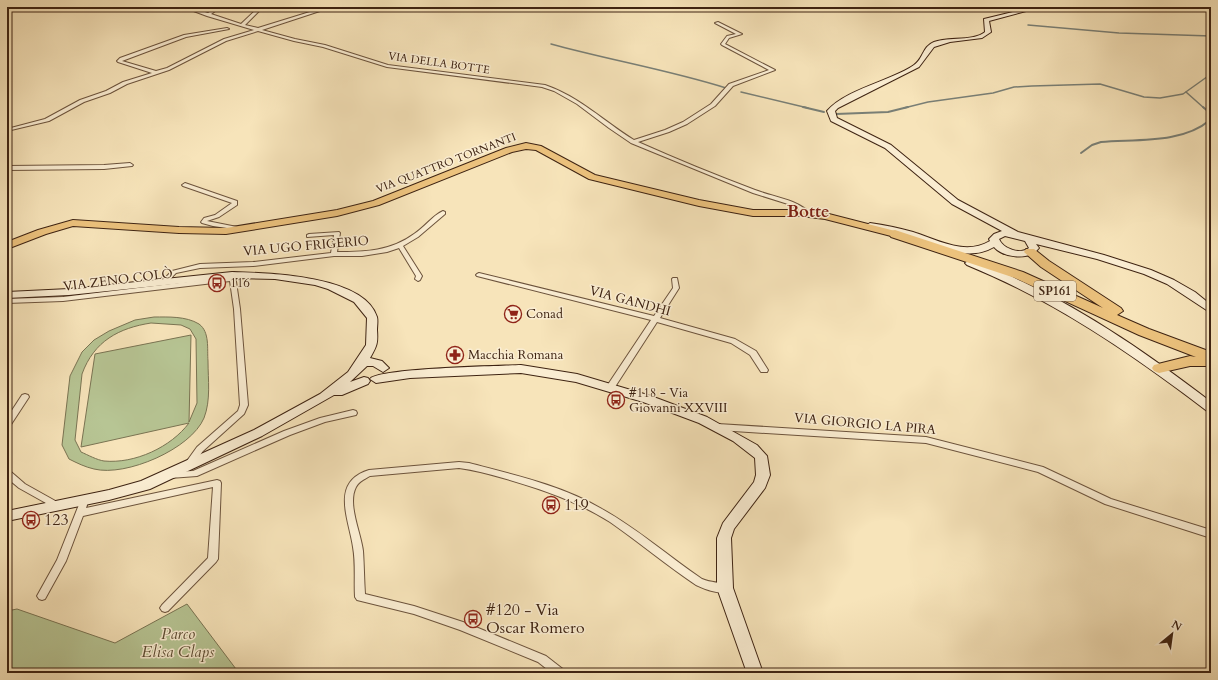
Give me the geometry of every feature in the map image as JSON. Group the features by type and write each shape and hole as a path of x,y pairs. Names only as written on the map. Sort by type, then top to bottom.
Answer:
{"highway":[{"name":"SP161","path":"895,234 1019,275 1151,335 1211,358"},
{"name":"SP161","path":"1031,246 1045,264 1119,312 1156,331 1211,353"},
{"path":"1158,368 1190,361 1211,362"}],"main road":[{"path":"1025,7 1024,10 1019,13 996,16 986,20 988,32 986,35 947,40 931,44 926,49 921,63 917,66 846,101 833,108 831,111 834,119 878,140 892,149 924,179 976,216 993,231 995,240 999,247 1019,254 1031,246"},
{"name":"VIA QUATTRO TORNANTI","path":"7,246 42,232 73,223 179,230 226,231 337,213 376,203 509,150 526,146 538,148 578,170 617,184 745,212 808,214 867,226 895,234"},
{"path":"976,216 1014,234 1031,246 1058,247 1107,258 1145,270 1183,289 1211,310"},
{"path":"867,226 900,231 965,250 982,249 1003,234 1014,234"},
{"path":"895,234 981,267 1030,288 1089,322 1158,368 1211,408"},
{"path":"7,295 69,292 165,282 264,275 296,278 332,287 351,296 369,312 372,318 372,345 381,366 382,374 376,378"},
{"path":"324,397 353,374 372,345"},
{"path":"360,364 370,362 410,374"},
{"path":"7,516 145,486 258,432 324,397 364,381 376,378 410,374 520,369 577,378 647,400 718,427 752,448 760,456 764,465 760,484 728,527 724,538 725,588 755,673"},
{"path":"353,374 356,379 364,381"}],"street":[{"name":"VIA DELLA BOTTE","path":"185,7 294,40 324,46 387,66 543,86 559,90 582,104 617,133 633,142 743,187 794,205 803,209 808,214"},
{"path":"208,15 219,7"},
{"path":"242,25 261,7"},
{"path":"7,130 47,120 82,101 108,92 125,83 157,73 225,40 330,7"},
{"path":"633,142 667,132 685,123 713,105 731,86 773,70 723,44 728,37 740,34 718,23"},
{"path":"157,73 119,61 181,37 227,29"},
{"path":"7,168 104,167 130,165"},
{"name":"VIA QUATTRO TORNANTI","path":"185,185 235,202 229,210 206,219 204,222 240,229"},
{"name":"VIA UGO FRIGERIO","path":"165,282 174,272 200,266 253,264 334,254 362,254 387,250 416,236 443,213"},
{"path":"309,236 337,233 334,254"},
{"path":"400,245 419,276 418,279"},
{"name":"VIA GANDHI","path":"479,274 656,319 733,341 753,353 764,370"},
{"path":"184,468 200,449 241,412 244,404 237,309 232,277"},
{"name":"VIA ZENO COLÒ","path":"7,301 63,299 232,277"},
{"path":"610,388 676,288 675,279"},
{"path":"7,424 25,397"},
{"path":"169,475 194,474 323,420 352,413"},
{"name":"VIA GIORGIO LA PIRA","path":"718,427 926,440 1040,469 1108,502 1211,534"},
{"path":"560,673 542,659 462,626 414,610 360,597 358,548 348,498 352,485 359,476 369,473 459,465 469,466 539,485 579,500 600,511 699,582 709,586 725,588"},
{"path":"7,473 22,486 56,506"},
{"path":"80,513 217,483 213,559 165,608"},
{"path":"42,596 61,560 86,499"}],"green space":[{"path":"154,317 177,318 194,321 203,327 207,341 209,383 208,404 204,418 197,429 186,440 172,450 156,458 139,465 123,469 107,470 87,467 69,459 62,445 70,376 82,352 94,340 109,331 135,320","holes":["151,323 181,325 190,329 196,339 197,403 189,422 191,335 95,354 81,447 189,423 181,432 162,446 140,457 128,460 104,461 95,459 81,452 75,440 82,374 93,353 109,338 128,328"]},
{"name":"Parco Elisa Claps","path":"187,604 239,673 7,673 7,611 17,609 115,643"}],"waterway":[{"path":"1028,25 1119,33 1211,36"},
{"path":"551,44 726,88"},
{"path":"836,114 888,112 928,102 993,93 1014,87 1032,86 1100,84 1144,97 1160,98 1183,94 1211,74"},
{"path":"741,92 808,108"},
{"path":"1186,92 1204,108"},
{"path":"803,107 824,112"},
{"path":"1081,153 1092,145 1101,142 1158,139 1186,133 1199,128 1210,120 1210,113 1203,107"}],"place":[{"name":"116","path":"217,283"},
{"name":"Conad","path":"513,314"},
{"name":"Macchia Romana","path":"455,355"},
{"name":"#118 - Via Giovanni XXVIII","path":"616,400"},
{"name":"119","path":"551,505"},
{"name":"123","path":"31,520"},
{"name":"#120 - Via Oscar Romero","path":"473,619"}],"district":[{"name":"Botte","path":"808,211"}]}
